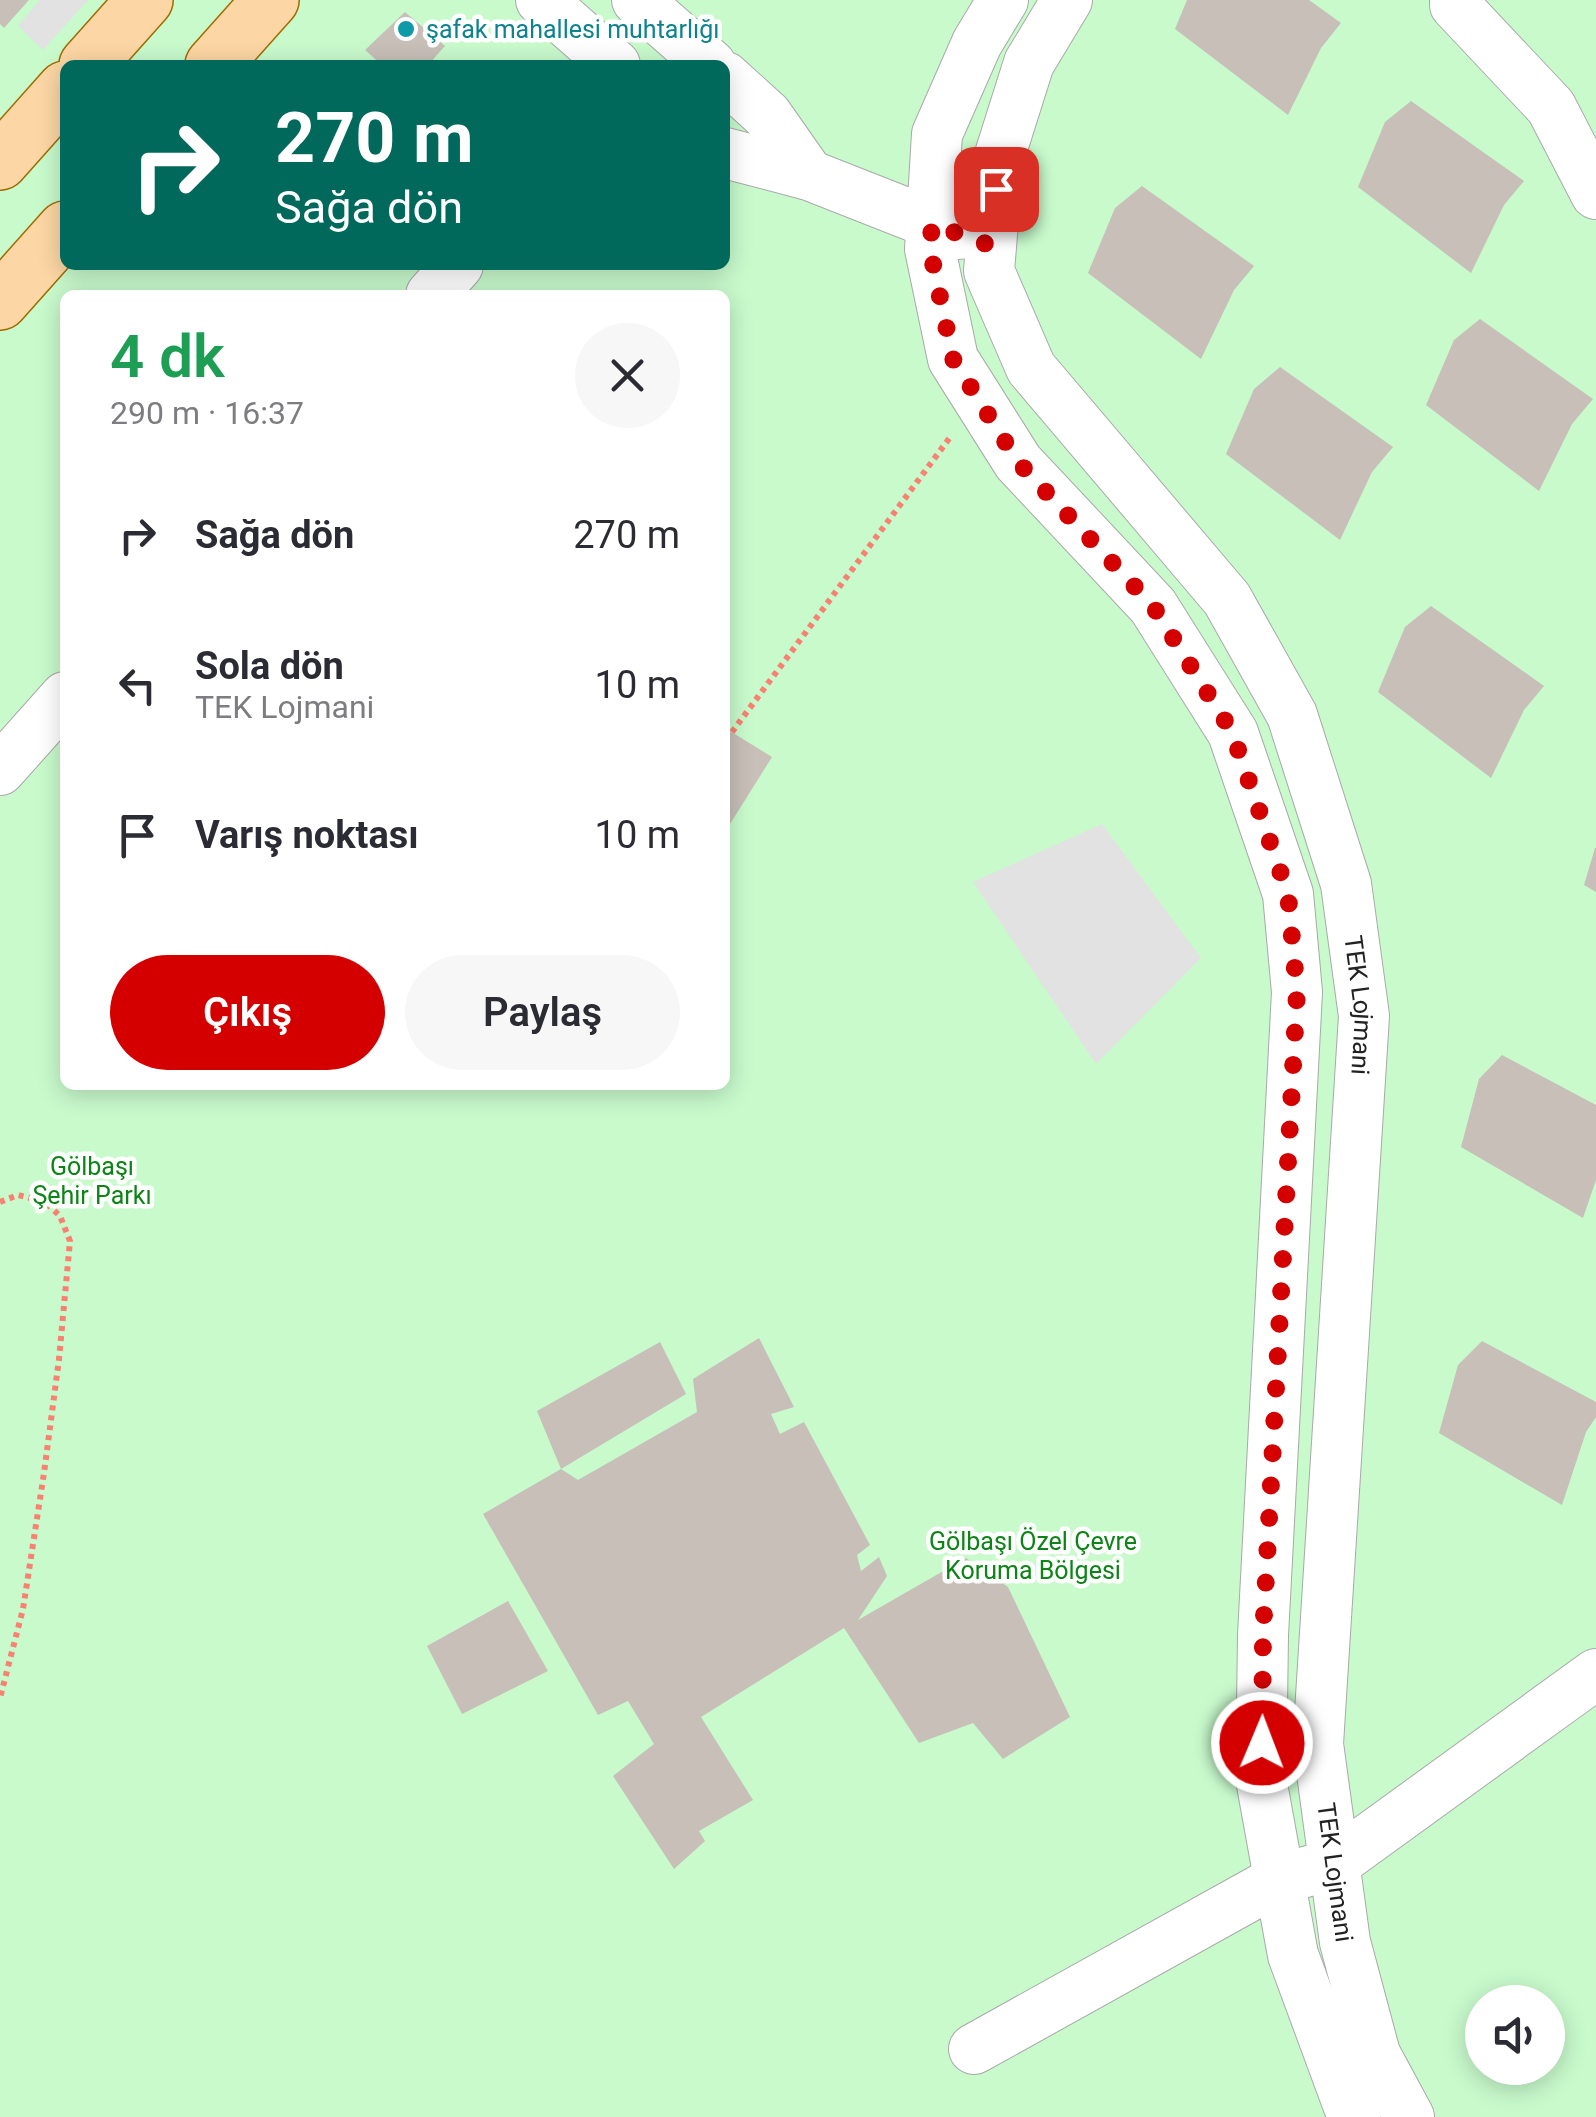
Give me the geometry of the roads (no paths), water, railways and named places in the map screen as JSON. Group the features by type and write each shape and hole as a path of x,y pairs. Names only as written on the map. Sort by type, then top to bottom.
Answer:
{"main road":[{"path":"91,60 145,0"},
{"path":"217,60 271,0"},
{"path":"0,162 60,95"},
{"path":"0,302 60,236"}],"street":[{"path":"541,0 609,60"},
{"path":"638,0 705,60"},
{"path":"1003,0 977,43 937,134 930,249 953,359 1018,462 1153,606 1213,701 1232,732 1288,894 1297,992 1263,1634 1262,1779 1293,1955 1355,2117"},
{"name":"TEK Lojmani","path":"1067,0 1029,63 998,161 989,271 1031,368 1227,599 1292,715 1346,884 1364,1016 1318,1744 1345,1942 1375,2054 1409,2117"},
{"path":"1455,0 1455,5 1551,106 1596,194"},
{"path":"730,81 768,114 809,175"},
{"path":"730,154 809,175 992,246"},
{"path":"436,290 454,270"},
{"path":"0,770 60,703"},
{"path":"974,2049 1280,1879 1334,1864 1596,1674"}],"place":[{"name":"şafak mahallesi muhtarlığı","path":"406,29"}],"park label":[{"name":"Gölbaşı Şehir Parkı","path":"92,1180"},
{"name":"Gölbaşı Özel Çevre Koruma Bölgesi","path":"1033,1556"}]}
